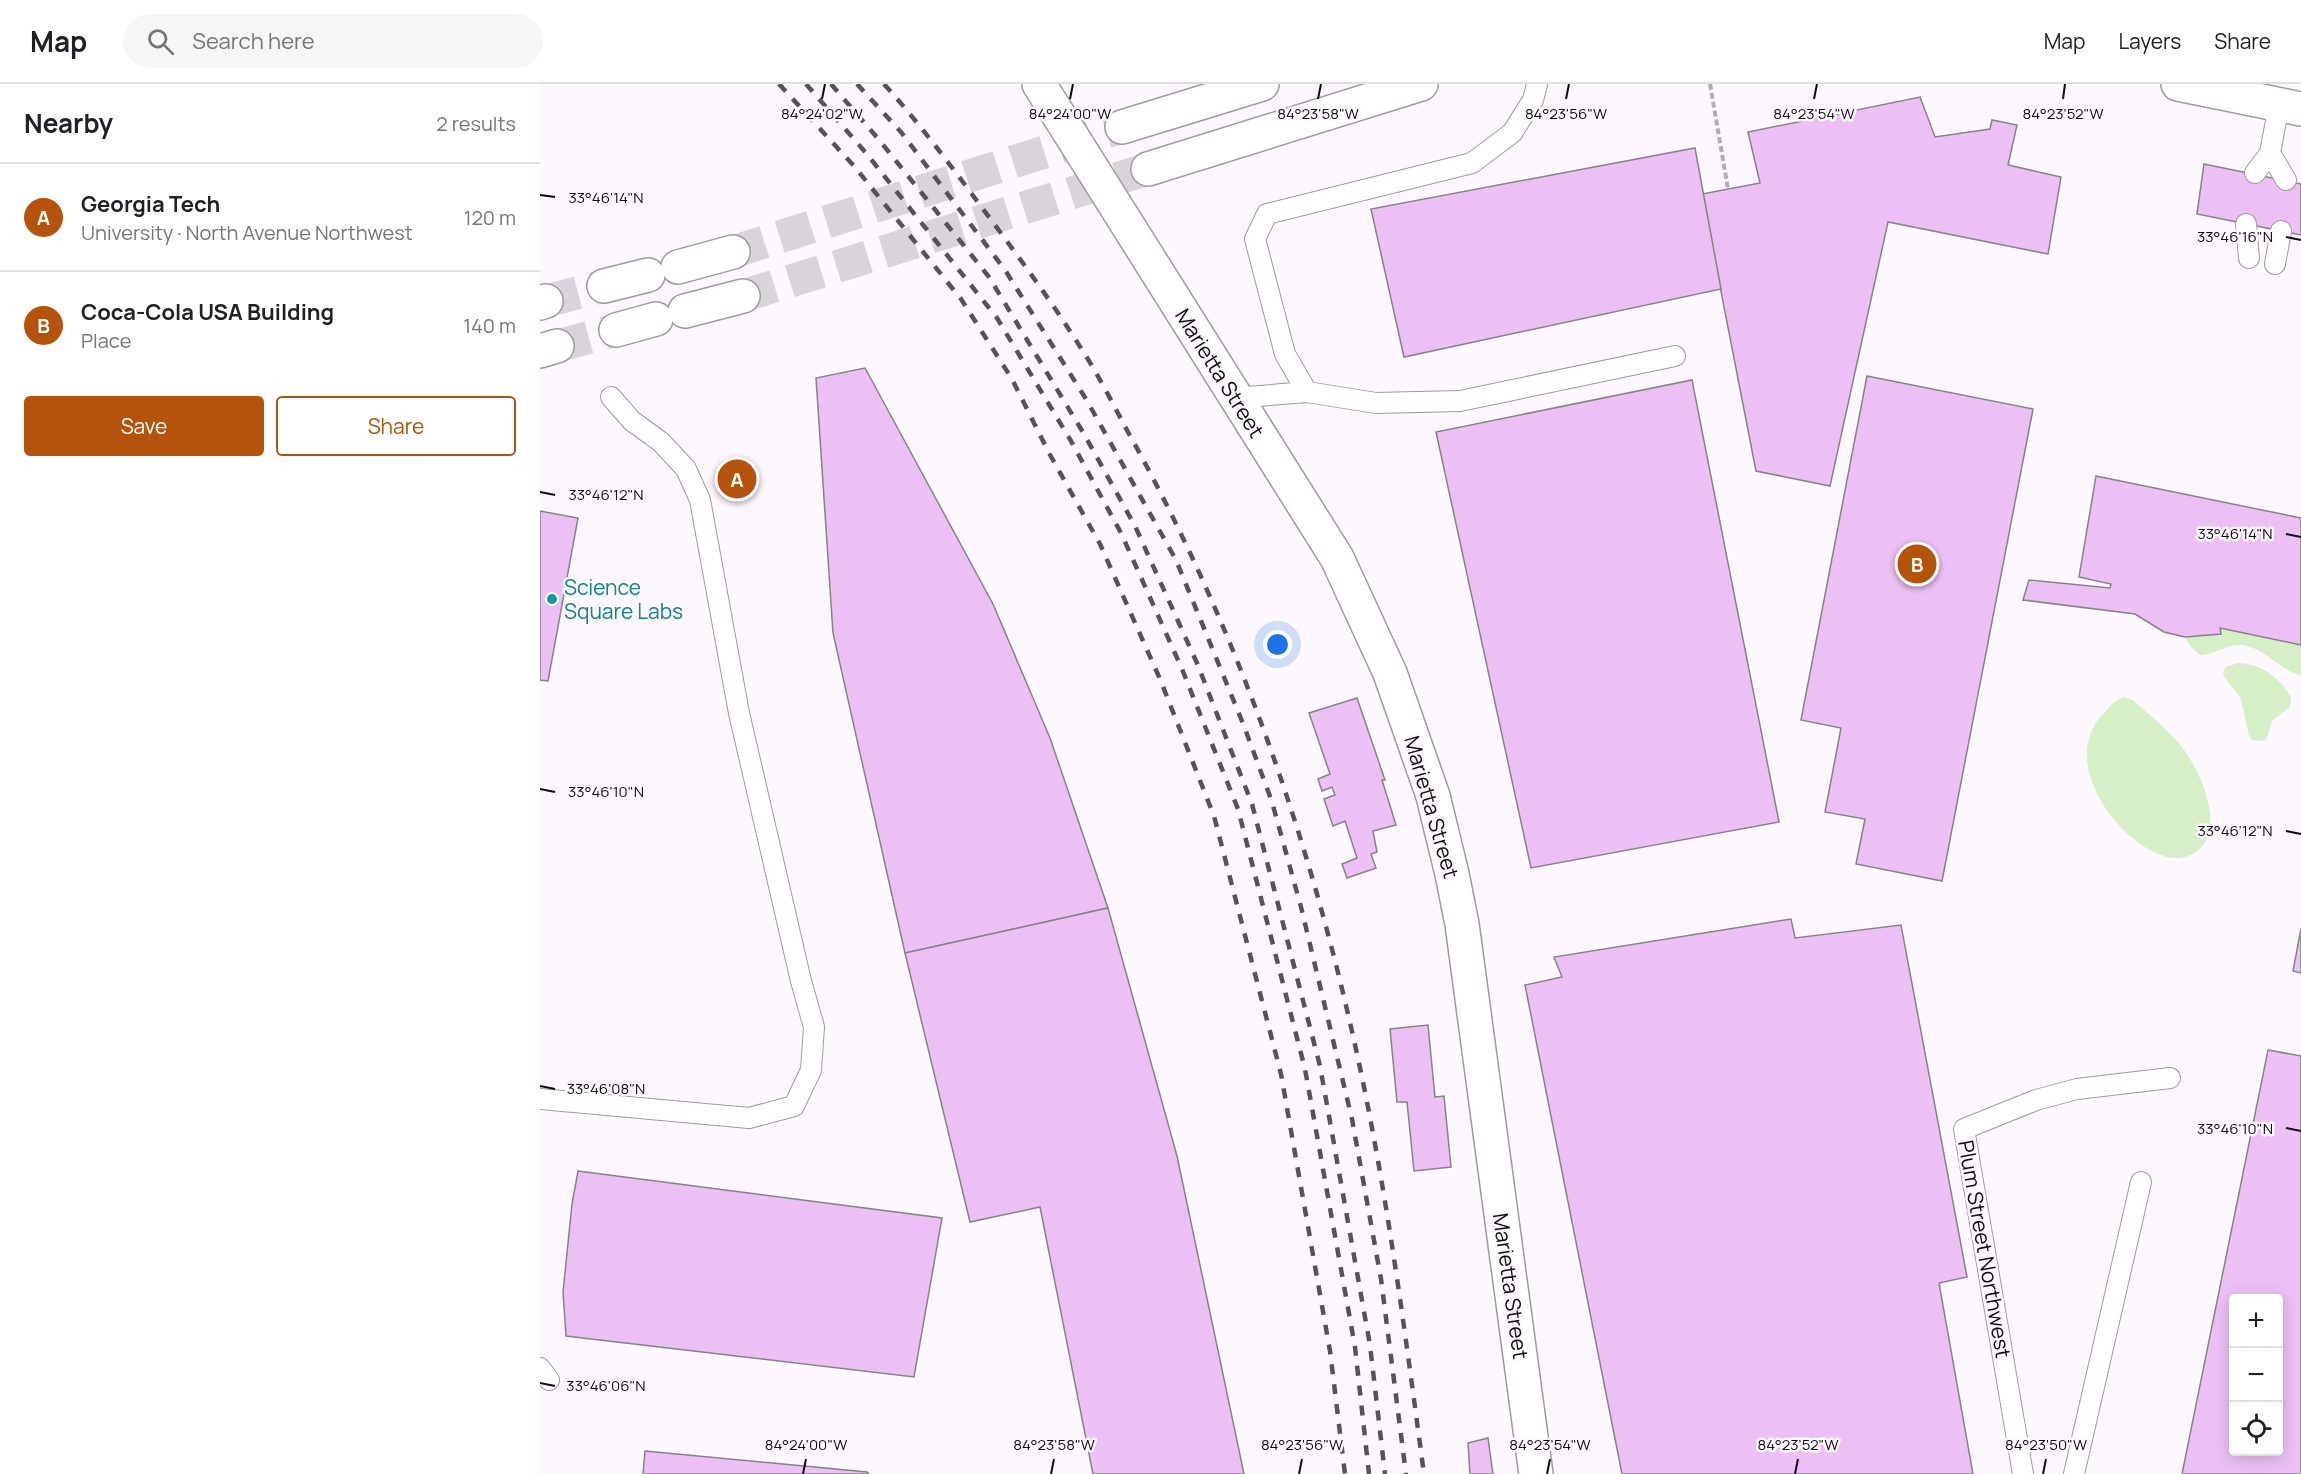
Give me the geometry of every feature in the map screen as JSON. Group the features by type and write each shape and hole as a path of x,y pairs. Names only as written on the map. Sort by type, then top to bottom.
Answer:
{"main road":[{"name":"Marietta Street","path":"1039,84 1337,558 1390,672 1433,796 1452,874 1467,953 1536,1474"},
{"path":"1122,127 1262,84"},
{"path":"1148,169 1421,84"},
{"path":"2178,84 2290,107"},
{"path":"604,286 733,252"},
{"path":"616,330 743,296"}],"lane":[{"path":"1307,392 1285,354 1255,239 1266,214 1472,163 1512,133 1533,100 1537,84"},
{"path":"2255,173 2270,153 2290,107"},
{"path":"2270,153 2286,180"},
{"path":"2246,224 2249,258"},
{"path":"2276,264 2281,231"},
{"path":"1235,398 1307,392 1376,403 1460,401 1675,356"},
{"path":"540,1099 748,1118 794,1106 811,1070 814,1027 801,981 739,713 700,500 686,469 661,442 632,421 610,397"},
{"name":"Plum Street Northwest","path":"2023,1474 1964,1129 2036,1100 2077,1089 2170,1078"},
{"path":"2074,1474 2141,1182"}],"path":[{"path":"1710,84 1728,189"}],"green space":[{"path":"2220,628 2301,645 2301,675 2257,650 2241,645 2200,655 2189,645 2185,637 2221,633"},
{"path":"2238,663 2254,666 2269,673 2291,697 2290,707 2272,721 2264,741 2252,740 2249,736 2241,699 2223,675 2225,667"},
{"path":"2124,697 2133,700 2177,740 2198,773 2209,806 2208,837 2199,849 2185,857 2163,856 2134,839 2118,824 2094,788 2088,768 2087,747 2093,728 2112,704"}],"building":[{"path":"1920,97 1935,137 1990,129 1992,120 2017,125 2008,165 2061,177 2048,254 1888,222 1830,486 1756,471 1702,194 1760,183 1748,132"},
{"path":"1695,148 1721,289 1404,357 1371,209"},
{"path":"2204,164 2301,184 2301,235 2197,214"},
{"path":"865,368 993,604 1050,738 1108,908 905,953 833,633 816,378"},
{"path":"1867,376 2033,409 1942,881 1856,864 1865,819 1825,812 1841,728 1801,720"},
{"path":"1692,380 1779,822 1531,868 1436,432"},
{"path":"2096,476 2301,518 2301,645 2220,628 2221,634 2185,637 2164,632 2135,614 2023,600 2029,580 2110,588 2111,584 2079,577"},
{"name":"Science Square Labs","path":"540,511 578,518 548,681 540,680"},
{"path":"1357,698 1385,780 1382,780 1396,825 1373,831 1377,852 1371,854 1376,868 1347,878 1342,864 1357,858 1345,821 1333,826 1324,799 1335,795 1332,787 1322,791 1318,779 1330,774 1309,713"},
{"path":"1108,908 1177,1156 1244,1474 1093,1474 1040,1207 970,1222 905,953"},
{"path":"1791,919 1795,938 1901,925 1967,1277 1939,1283 1973,1474 1622,1474 1525,985 1562,977 1554,957"},
{"path":"2301,929 2301,973 2293,971"},
{"path":"1428,1025 1435,1097 1444,1096 1451,1167 1414,1171 1407,1102 1397,1102 1390,1029"},
{"path":"2268,1050 2301,1056 2301,1474 2182,1474"},
{"path":"578,1171 942,1218 914,1377 566,1336 563,1292 572,1204"},
{"path":"1488,1438 1493,1474 1470,1474 1468,1443"},
{"path":"645,1451 867,1472 869,1474 643,1474"}],"tunnel":[{"path":"733,252 1122,127"},
{"path":"743,296 1148,169"},
{"path":"546,301 604,286"},
{"path":"557,346 616,330"}],"railway":[{"path":"779,84 854,166 961,299 1012,379 1049,453 1100,544 1160,679 1214,816 1281,1074 1330,1351 1345,1474"},
{"path":"806,84 866,153 997,318 1071,441 1121,533 1182,669 1238,809 1305,1069 1355,1347 1369,1474"},
{"path":"831,84 880,141 989,277 1084,434 1135,526 1197,663 1252,804 1320,1066 1370,1345 1385,1474"},
{"path":"857,84 901,132 1005,270 1086,399 1176,560 1244,726 1272,802 1301,907 1352,1119 1381,1279 1406,1474"},
{"path":"884,84 935,145 1009,244 1090,363 1169,510 1242,672 1301,840 1326,925 1347,1011 1383,1191 1424,1474"}],"place":[{"name":"Georgia Tech","path":"737,479"},
{"name":"Coca-Cola USA Building","path":"1917,564"},
{"name":"Science Square Labs","path":"552,599"}]}
